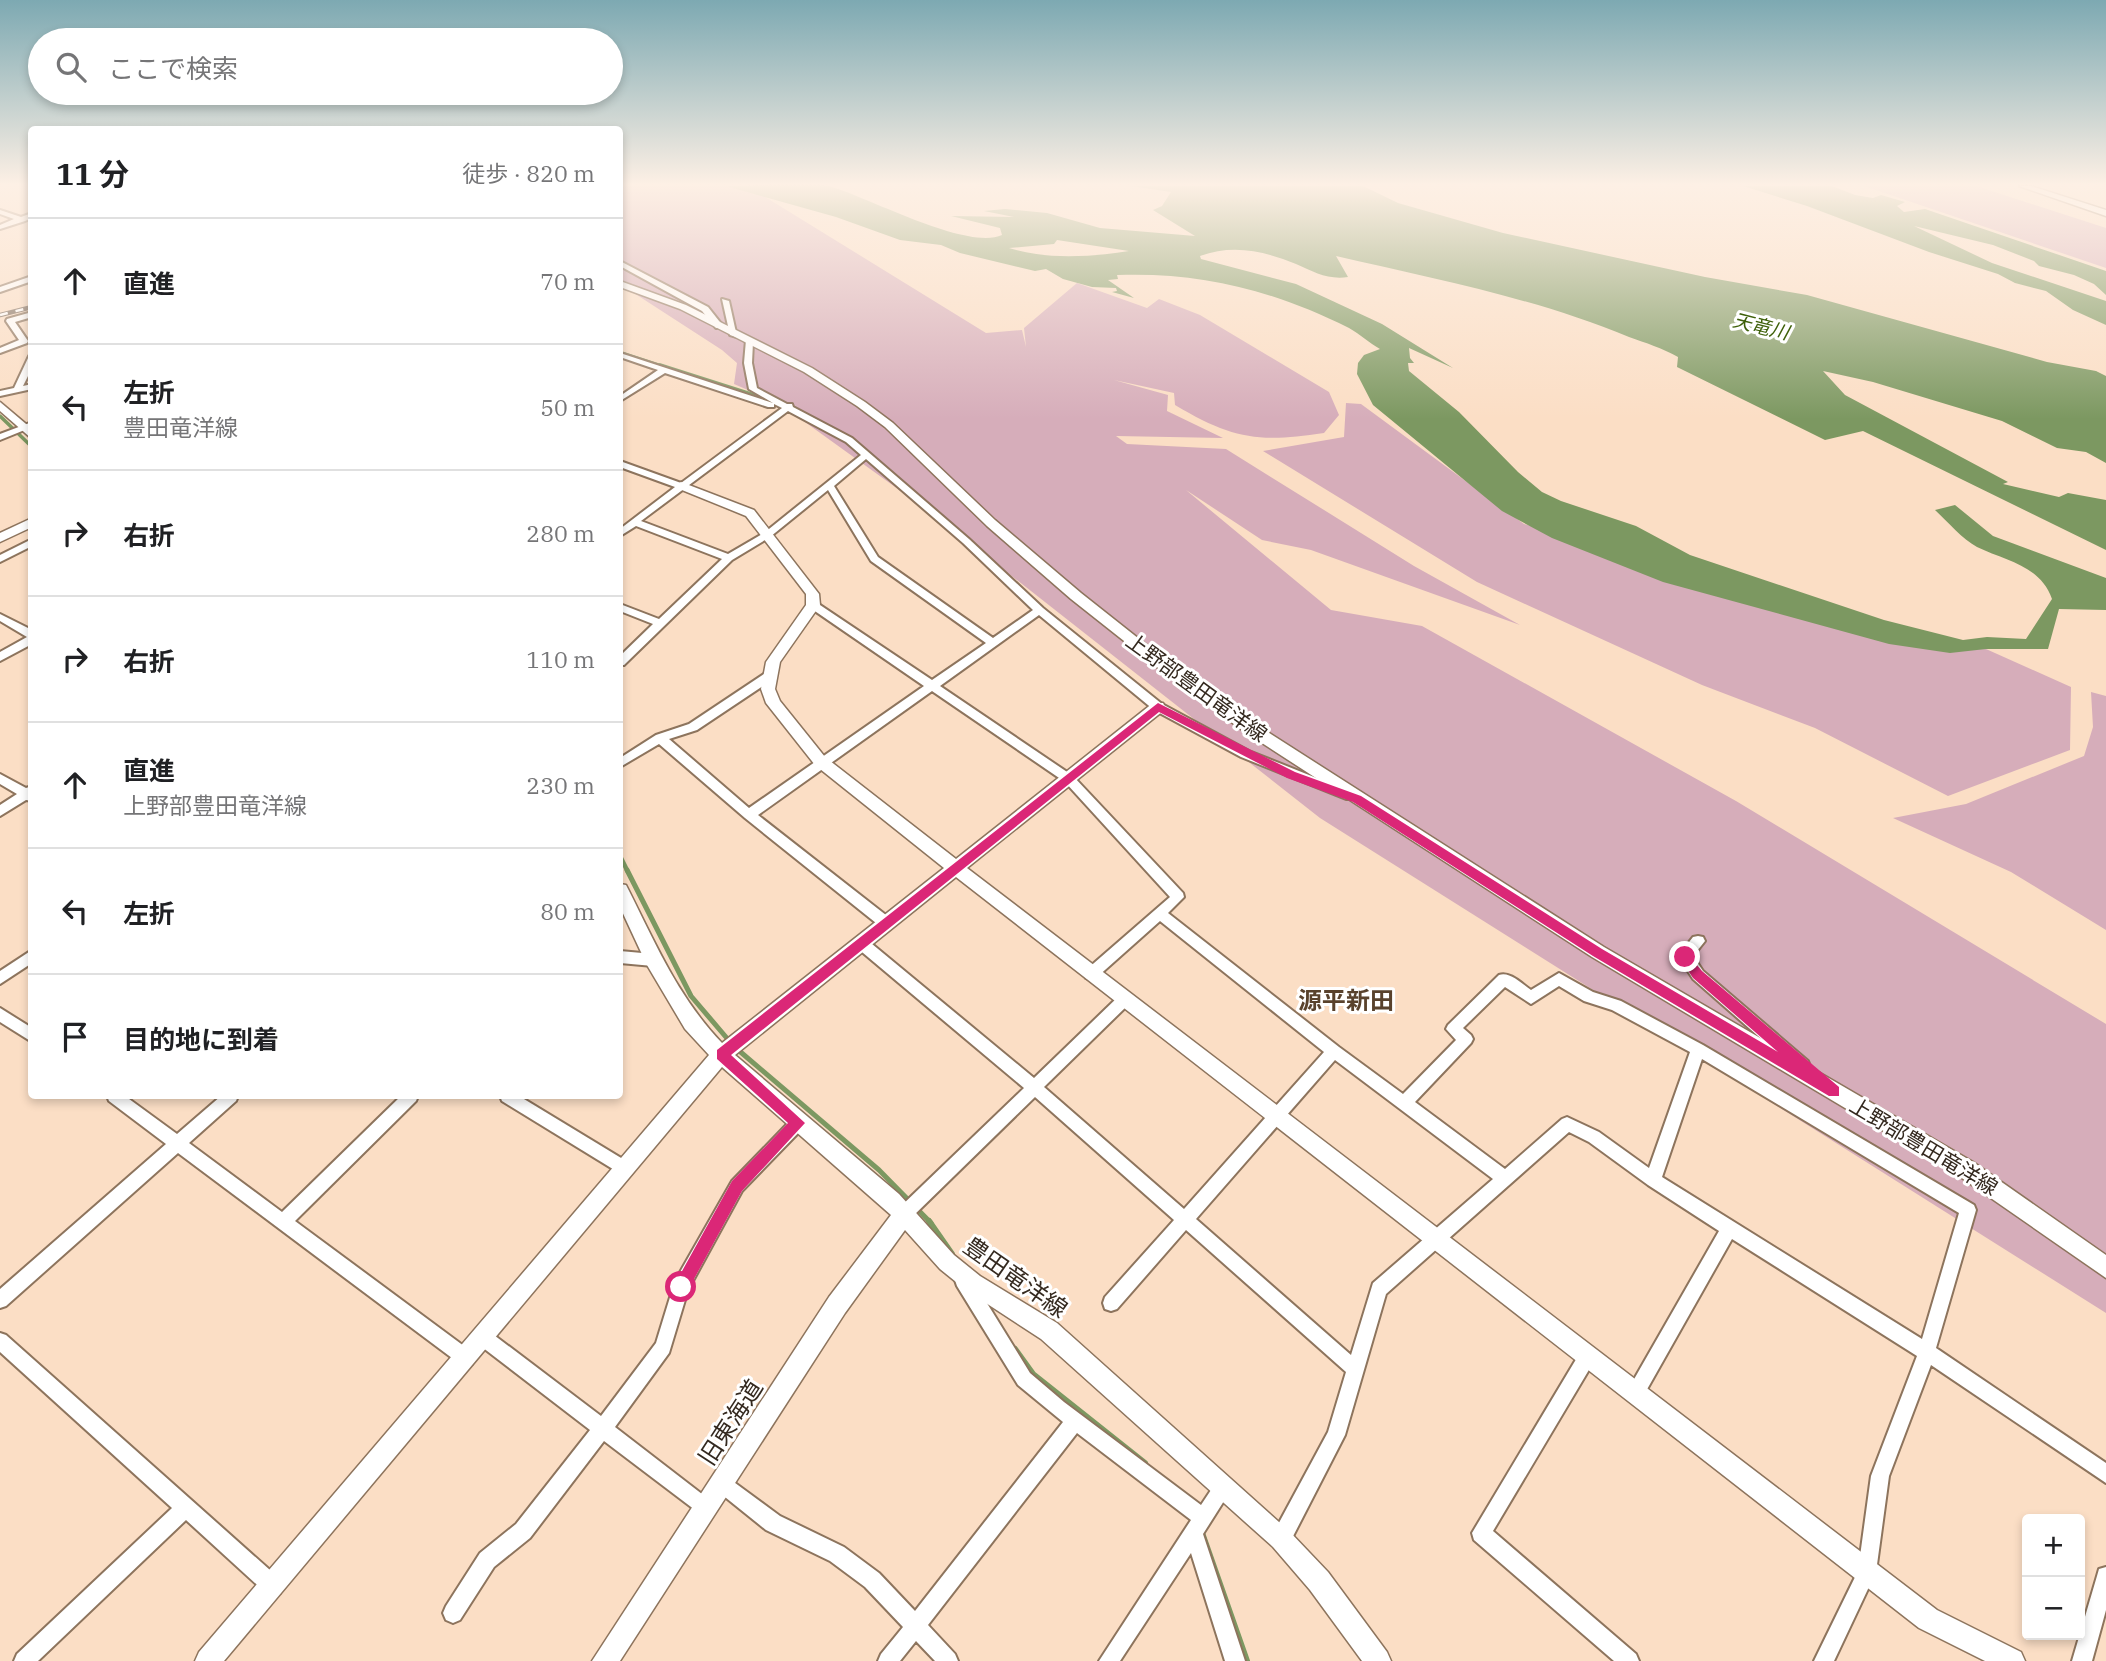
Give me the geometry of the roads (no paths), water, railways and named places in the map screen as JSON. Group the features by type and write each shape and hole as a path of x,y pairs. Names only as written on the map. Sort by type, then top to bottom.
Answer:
{"main road":[{"name":"上野部豊田竜洋線","path":"623,285 683,307 808,370 861,404 889,425 991,523 1076,596 1194,688 1357,799 1598,952 1966,1169 2080,1247 2106,1268"},
{"path":"0,405 27,425"},
{"path":"681,486 750,513 812,594 813,605 773,662 768,677 773,703 820,761 1124,1000 1928,1619 2012,1661"},
{"path":"0,538 28,524"},
{"path":"208,1661 721,1055 957,867"},
{"name":"豊田竜洋線","path":"623,896 653,960 691,1023 721,1055 904,1214 958,1271 1049,1331 1281,1539 1319,1581 1378,1661"},
{"name":"旧東海道","path":"605,1661 837,1305 904,1214"},
{"name":"上野部豊田竜洋線","path":"2080,1247 2106,1257"}],"street":[{"path":"623,265 705,309 719,326"},
{"path":"0,290 28,280"},
{"path":"725,301 734,335"},
{"path":"0,351 28,341 10,321 28,315"},
{"path":"749,342 748,363 753,389 827,426 866,455 1039,610 1158,707 1279,770 1357,799"},
{"path":"623,356 787,408"},
{"path":"17,390 28,367"},
{"path":"623,397 664,370"},
{"path":"0,394 28,387"},
{"path":"623,531 787,408"},
{"path":"0,437 27,425"},
{"path":"623,659 729,558 767,535 866,455"},
{"path":"623,465 681,486"},
{"path":"829,485 874,559 994,643"},
{"path":"634,522 729,558"},
{"path":"0,559 28,544"},
{"path":"813,605 1069,779 1178,897 1091,974"},
{"path":"623,608 662,624"},
{"path":"749,815 820,761 932,688 1039,610"},
{"path":"0,617 28,634"},
{"path":"0,657 28,640"},
{"path":"623,761 660,738 693,727 768,677"},
{"path":"957,867 1158,707"},
{"path":"660,738 749,815 886,923"},
{"path":"0,778 28,793"},
{"path":"0,811 28,795"},
{"path":"1160,914 1334,1051 1506,1179"},
{"path":"1698,941 1685,957 1698,975 1834,1092"},
{"path":"861,943 1035,1088 1356,1370"},
{"path":"623,957 653,960"},
{"path":"0,978 28,958"},
{"path":"1404,1103 1466,1039 1453,1029 1504,979 1531,998 1559,979 1589,997 1616,1005 1698,1049 1968,1210 1927,1352 1880,1476 1867,1572 1824,1661"},
{"path":"904,1214 1124,1000"},
{"path":"0,1014 28,1034"},
{"path":"1653,1180 1698,1049"},
{"path":"1111,1303 1334,1051"},
{"path":"118,1099 285,1220 466,1358"},
{"path":"0,1300 228,1099"},
{"path":"285,1220 408,1099"},
{"path":"512,1099 626,1169"},
{"path":"453,1613 487,1560 523,1531 663,1347 681,1287 737,1186 798,1123"},
{"path":"1281,1539 1336,1435 1379,1289 1567,1124 1594,1137 1653,1180 1927,1352 2106,1474"},
{"path":"1635,1394 1729,1229"},
{"path":"958,1271 1024,1379 1199,1526 1235,1661"},
{"path":"484,1338 705,1507"},
{"path":"0,1341 272,1586"},
{"path":"1587,1357 1481,1533 1629,1661"},
{"path":"888,1661 1075,1421"},
{"path":"721,1483 773,1523 836,1554 872,1580 948,1661"},
{"path":"1109,1661 1223,1487"},
{"path":"24,1661 185,1507"},
{"path":"2082,1661 2106,1576"}],"water":[{"path":"1004,264 1218,264 1296,284 1382,324 1453,368 1409,348 1410,358 1414,363 1408,363 1409,371 1459,412 1518,472 1542,492 1636,526 1690,555 1884,620 1963,640 1987,637 2026,639 2052,599 2047,588 2031,571 1971,544 1935,510 1955,505 1993,536 2106,578 2106,610 2059,609 2048,649 1986,649 1950,653 1889,644 1663,582 1552,538 1502,511 1373,405 1357,374 1358,363 1364,355 1380,349 1349,328 1292,303 1207,280 1117,275 1118,279 1108,280 1134,298 1112,292 1117,291 1116,288 1092,287 1063,279 1046,269 1035,271"},
{"path":"1295,264 1340,264 1348,277 1341,278"},
{"name":"天竜川","path":"1369,264 1643,264 1807,295 2047,362 2096,371 2106,376 2106,463 2086,452 2057,448 2002,421 1873,382 1823,371 1845,395 2008,482 2003,484 2059,497 2068,493 2106,500 2106,550 1863,431 1825,440 1677,367 1678,357 1654,346 1557,311 1484,290"},
{"path":"1965,264 1994,264 2106,301 2106,325 2073,310 2046,291 2015,283 1998,274"},
{"path":"2037,264 2084,264 2106,271 2106,295 2094,284 2074,275"}],"waterway":[{"path":"623,353 666,367"},
{"path":"660,365 754,395"},
{"path":"0,416 28,443"},
{"path":"623,862 627,870"},
{"path":"627,870 691,996 731,1043"},
{"path":"737,1049 879,1170 931,1223"},
{"path":"929,1221 952,1254"},
{"path":"1015,1349 1033,1374 1145,1463"},
{"path":"1201,1530 1247,1661"}],"railway":[{"path":"0,315 28,308"}],"district":[{"name":"源平新田","path":"1346,1000"}]}
